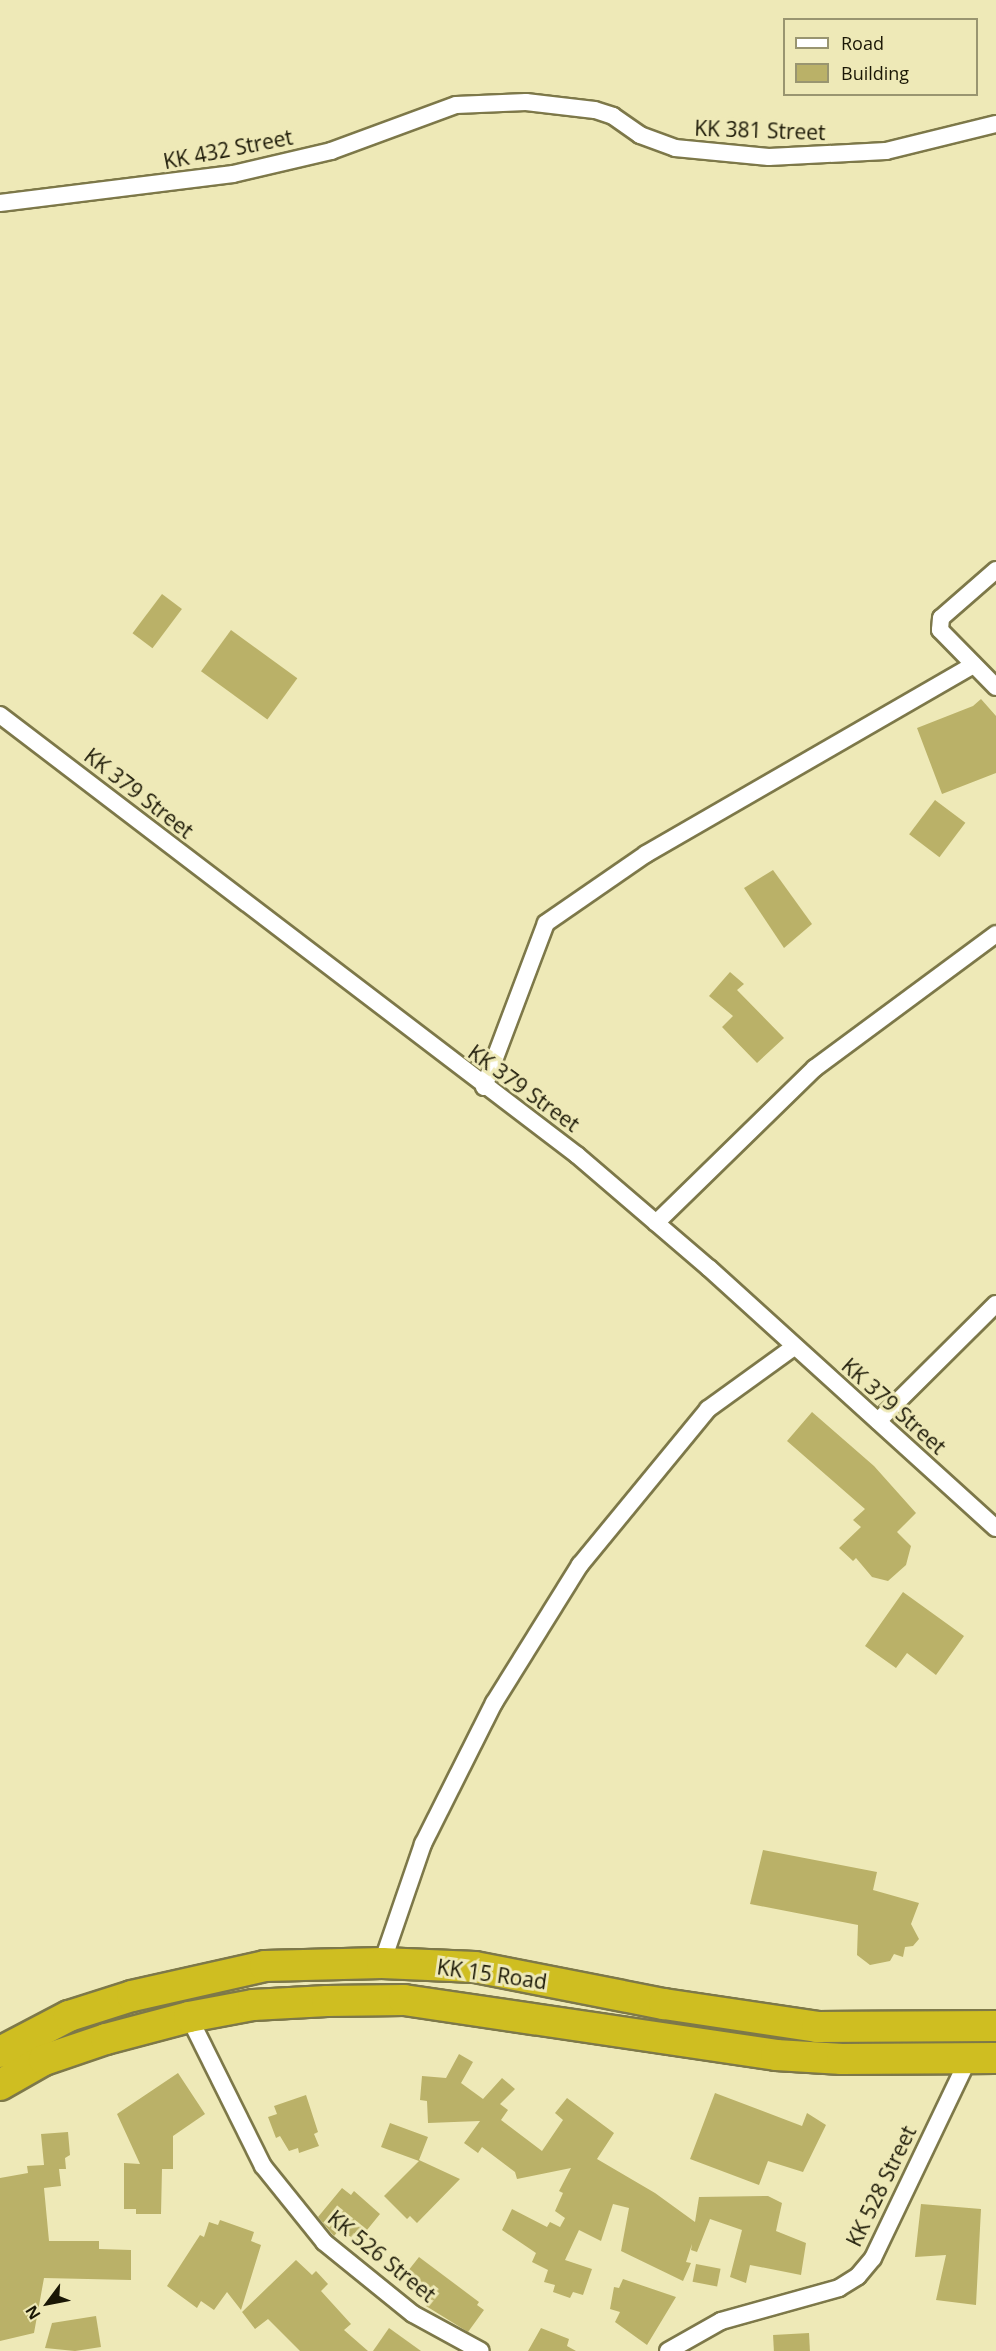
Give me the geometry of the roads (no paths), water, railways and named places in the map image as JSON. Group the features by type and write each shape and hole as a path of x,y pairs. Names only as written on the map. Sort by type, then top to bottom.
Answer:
{"highway":[{"name":"KK 15 Road","path":"0,2052 69,2016 132,1996 265,1966 382,1963 475,1967 664,2004 817,2026 996,2026"},
{"name":"KK 15 Road","path":"0,2085 44,2060 189,2017 253,2005 404,2000 776,2055 842,2059 982,2058"}],"street":[{"name":"KK 381 Street","path":"456,105 526,102 595,110 675,148 769,157 886,151 996,124"},
{"name":"KK 432 Street","path":"0,203 233,174 331,151 456,105"},
{"path":"996,570 941,618 940,630 996,687"},
{"path":"484,1087 546,923 646,854 973,665"},
{"name":"KK 379 Street","path":"0,715 484,1087 577,1155 996,1528"},
{"path":"656,1223 815,1068 996,934"},
{"path":"878,1421 996,1304"},
{"path":"382,1963 423,1844 494,1703 580,1565 708,1409 794,1347"},
{"name":"KK 526 Street","path":"189,2017 263,2166 316,2233 413,2314 481,2351"},
{"name":"KK 528 Street","path":"668,2351 721,2321 838,2288 858,2276 873,2258 982,2058"}]}
